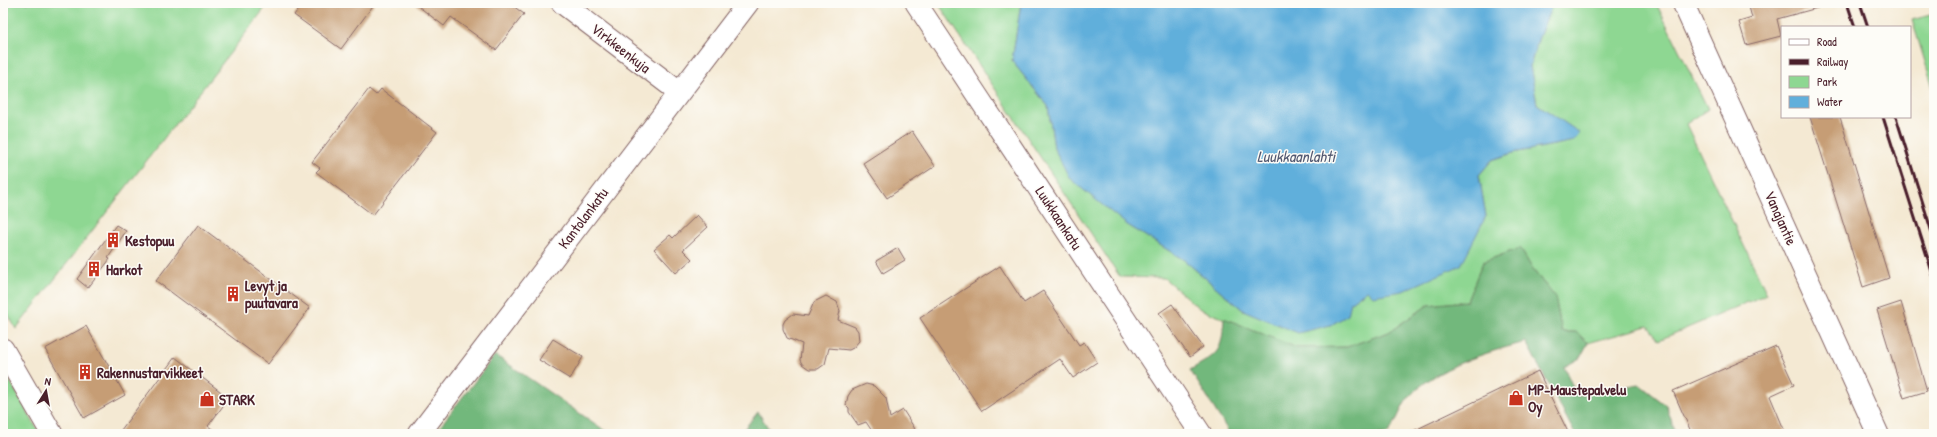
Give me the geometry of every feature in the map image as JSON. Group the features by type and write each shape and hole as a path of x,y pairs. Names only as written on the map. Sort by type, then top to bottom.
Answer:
{"street":[{"name":"Virkkeenkuja","path":"562,3 679,92"},
{"name":"Kantolankatu","path":"419,434 748,3"},
{"name":"Luukkaankatu","path":"916,3 1201,434"},
{"name":"Vanajantie","path":"1683,3 1878,434"},
{"path":"3,349 52,434"}],"green space":[{"path":"3,3 269,3 16,329 3,305"},
{"path":"938,3 1021,3 1012,61 1048,106 1054,148 1126,224 1184,260 1243,310 1351,302 1367,290 1486,216 1479,175 1492,160 1513,153 1574,141 1579,133 1537,104 1530,66 1539,37 1553,3 1656,3 1708,109 1686,124 1767,294 1659,340 1648,326 1588,343 1576,332 1562,332 1555,297 1533,270 1520,248 1483,262 1467,301 1428,305 1389,332 1347,347 1297,348 1200,309 1164,278 1120,277"},
{"path":"1934,14 1934,91 1912,20"},
{"path":"1520,248 1533,270 1555,297 1562,332 1576,332 1588,343 1580,358 1564,367 1577,396 1639,384 1666,405 1676,434 1575,434 1526,342 1463,362 1433,377 1420,386 1409,397 1387,434 1230,434 1190,370 1207,360 1217,351 1222,338 1224,318 1297,348 1347,347 1389,332 1428,305 1467,301 1483,262"},
{"path":"495,355 610,434 434,434"},
{"path":"3,369 40,434 3,434"},
{"path":"758,412 772,434 740,434"}],"water":[{"name":"Luukkaanlahti","path":"1021,3 1553,3 1539,37 1530,66 1537,104 1580,133 1574,141 1513,153 1492,160 1479,175 1486,216 1461,265 1403,291 1373,296 1367,290 1351,302 1348,315 1331,325 1298,333 1243,310 1184,260 1126,224 1070,179 1054,148 1048,106 1012,61"}],"building":[{"path":"303,3 375,3 341,49 294,15"},
{"path":"414,3 509,3 524,14 496,50 451,17 444,26"},
{"path":"1748,3 1821,3 1821,7 1777,19 1781,36 1746,45 1739,22 1752,18"},
{"path":"369,89 376,95 381,89 437,132 373,215 316,172 320,168 312,162"},
{"path":"1810,118 1840,118 1889,278 1863,287"},
{"path":"912,131 935,166 887,198 863,163"},
{"path":"697,215 708,227 683,250 692,259 676,273 654,249 670,235 673,238"},
{"path":"116,225 126,231 108,258 110,259 88,288 77,279"},
{"name":"Levyt ja puutavara","path":"198,225 310,308 268,364 156,281"},
{"path":"898,248 905,260 883,273 876,261"},
{"path":"1000,266 1024,303 1043,291 1079,345 1084,342 1097,362 1073,378 1060,359 982,411 920,318"},
{"path":"826,296 837,302 840,311 838,320 855,327 858,331 859,341 849,350 829,348 825,364 818,369 809,369 802,364 800,360 802,344 787,338 783,329 783,324 785,320 793,314 808,316 814,302"},
{"path":"1901,302 1927,391 1904,398 1877,310"},
{"path":"1172,304 1203,347 1190,357 1159,313"},
{"name":"Rakennustarvikkeet","path":"86,326 125,395 84,418 45,349"},
{"path":"553,339 583,357 570,379 539,360"},
{"path":"1776,346 1794,385 1770,396 1786,434 1692,434 1673,391"},
{"path":"175,357 229,398 208,426 219,434 118,434"},
{"name":"MP-Maustepalvelu Oy","path":"1538,371 1569,434 1407,434"},
{"path":"866,384 874,386 886,398 890,418 903,410 915,429 908,434 874,434 866,422 858,425 846,405 848,396 852,390"}],"railway":[{"path":"1847,3 1855,26"},
{"path":"1860,3 1868,26"},
{"path":"1883,118 1934,278"},
{"path":"1896,118 1934,239"}],"place":[{"name":"Kestopuu","path":"113,240"},
{"name":"Harkot","path":"94,269"},
{"name":"Levyt ja puutavara","path":"233,294"},
{"name":"Rakennustarvikkeet","path":"85,372"},
{"name":"MP-Maustepalvelu Oy","path":"1516,398"},
{"name":"STARK","path":"207,399"}]}
